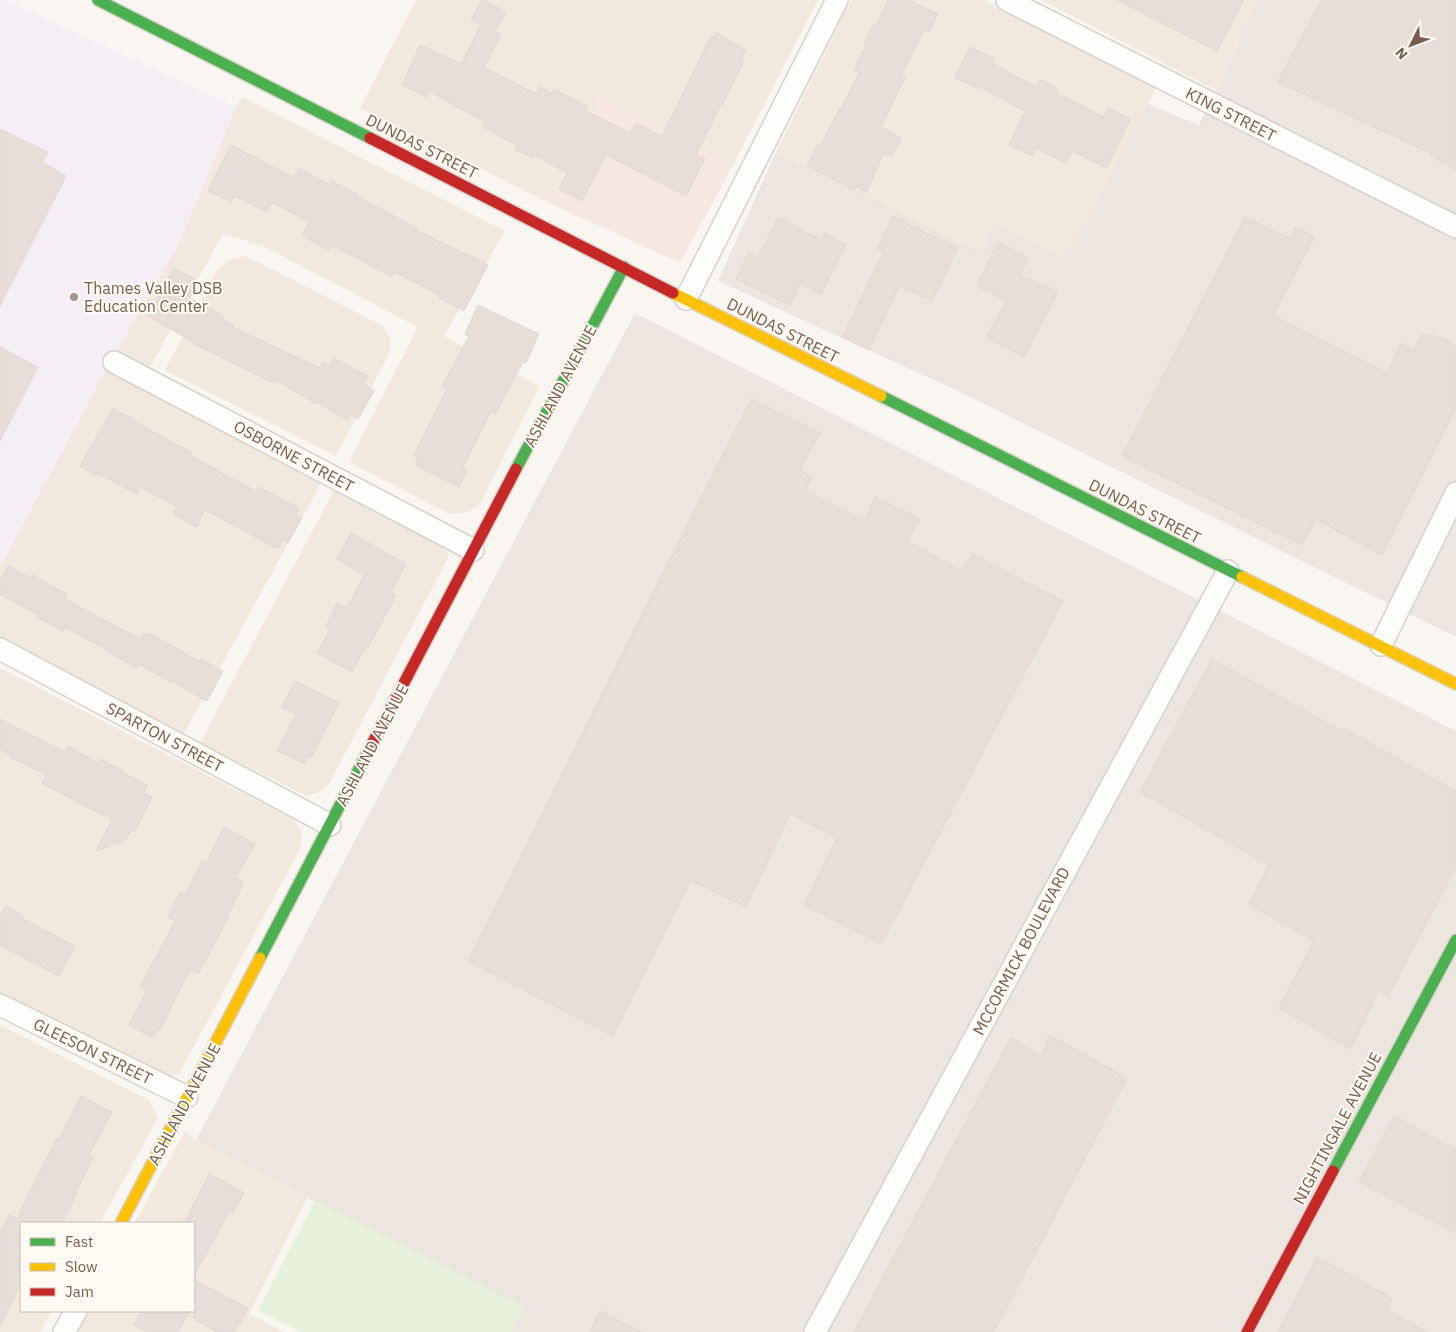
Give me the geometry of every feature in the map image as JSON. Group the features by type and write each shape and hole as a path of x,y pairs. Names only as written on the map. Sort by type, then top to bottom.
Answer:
{"street":[{"name":"DUNDAS STREET","path":"98,0 686,299 1456,684"},
{"path":"686,299 837,0"},
{"name":"KING STREET","path":"1007,0 1456,227"},
{"name":"ASHLAND AVENUE","path":"122,1222 624,267"},
{"name":"OSBORNE STREET","path":"114,362 474,550"},
{"path":"1381,645 1456,493"},
{"name":"MCCORMICK BOULEVARD","path":"815,1332 1228,571"},
{"name":"SPARTON STREET","path":"0,648 330,825"},
{"name":"NIGHTINGALE AVENUE","path":"1248,1332 1456,940"},
{"name":"GLEESON STREET","path":"0,1005 187,1098"},
{"path":"64,1332 75,1312"}],"shaded area":[{"name":"Thames Valley DSB Education Center","path":"0,0 5,0 236,107 180,241 101,379 0,567"},
{"path":"416,0 818,0 732,167 601,97 549,203 360,108"},
{"path":"851,0 983,0 1157,87 1066,260 995,224 981,254 776,152"},
{"path":"1041,0 1257,0 1216,90"},
{"path":"1257,0 1456,0 1456,637 960,392 718,281 776,152 980,253 994,223 1066,259 1148,104 1199,125"},
{"path":"242,97 505,231 444,336 540,386 478,507 463,513 450,514 349,462 418,327 265,247 223,233 148,371 116,353 180,241 236,107"},
{"path":"601,97 732,167 680,263 549,203"},
{"path":"244,256 383,326 391,339 389,354 336,456 165,370 216,271 227,261"},
{"path":"635,313 1456,731 1456,1332 512,1332 524,1307 196,1140"},
{"path":"107,369 321,480 318,489 183,735 0,639 0,567"},
{"path":"335,484 448,548 448,558 329,784 320,792 307,796 200,743 331,496"},
{"path":"0,668 294,820 302,832 300,849 179,1074 169,1076 158,1074 0,993"},
{"path":"0,1025 149,1100 158,1118 101,1222 20,1222 20,1312 51,1312 40,1332 0,1332"},
{"path":"185,1131 196,1140 307,1198 249,1314 284,1332 77,1332 88,1312 195,1312 195,1222 136,1222"}],"green space":[{"path":"315,1201 524,1307 512,1332 302,1332 258,1310"}],"building":[{"path":"482,0 506,12 495,32 501,35 484,67 536,94 540,87 552,93 554,89 588,107 586,111 630,133 636,123 662,137 711,36 714,38 716,33 746,50 741,59 744,61 696,155 705,159 686,196 606,155 582,201 559,189 567,173 534,155 533,158 515,149 517,145 483,127 485,122 429,91 426,97 402,85 420,45 461,64 481,25 471,20"},
{"path":"888,0 909,0 938,14 929,32 924,30 901,76 905,78 881,127 901,138 891,157 884,153 866,192 856,187 854,190 807,166 818,144 821,145 859,73 854,70 866,45 864,44 875,23 877,24"},
{"path":"1117,0 1244,0 1217,51"},
{"path":"1321,0 1456,0 1456,170 1431,156 1432,154 1278,82"},
{"path":"970,47 994,59 992,63 1036,87 1039,79 1058,88 1056,92 1103,117 1108,108 1130,119 1106,168 1072,151 1066,163 1036,148 1032,156 1009,145 1025,111 980,87 979,89 955,78"},
{"path":"0,129 48,152 42,162 66,176 0,306"},
{"path":"231,145 294,178 299,168 330,185 332,181 357,194 356,196 417,228 416,230 488,265 464,311 439,298 440,295 394,272 392,277 332,245 329,250 302,236 309,222 272,202 267,212 234,196 231,202 208,191"},
{"path":"892,216 958,247 932,301 899,286 869,350 842,337 884,252 878,249"},
{"path":"778,217 822,241 825,233 846,245 821,294 800,283 790,305 736,279 748,253 758,258"},
{"path":"1245,217 1291,239 1296,226 1314,237 1273,316 1387,373 1401,343 1413,351 1422,334 1444,338 1456,346 1456,408 1382,555 1315,519 1302,545 1122,456"},
{"path":"998,242 1028,258 1020,275 1058,292 1024,357 986,337 1007,301 977,286"},
{"path":"174,268 196,280 191,289 194,291 190,298 223,316 222,319 233,325 232,327 320,368 323,362 330,366 334,358 368,376 363,384 374,391 358,419 351,415 348,420 276,380 274,383 192,343 148,316"},
{"path":"478,305 539,334 526,363 523,362 495,414 491,412 462,469 467,471 459,487 415,465 419,458 414,455 447,389 442,386 469,336 465,334"},
{"path":"0,347 38,367 0,441"},
{"path":"751,399 820,433 800,469 812,477 805,491 865,521 875,497 920,519 907,541 962,571 972,554 1063,601 881,944 804,905 837,838 790,814 746,907 691,880 613,1036 468,961"},
{"path":"113,408 191,452 190,455 235,480 256,491 258,487 299,508 295,515 302,518 288,543 283,540 278,549 205,510 196,527 173,514 177,506 140,487 137,494 97,473 96,476 80,466"},
{"path":"351,533 406,564 391,592 396,595 368,648 366,647 352,672 317,653 330,629 326,626 337,603 347,608 364,575 337,559"},
{"path":"8,566 31,578 33,575 67,594 65,599 140,639 144,633 150,636 151,634 200,662 201,659 223,671 207,701 139,664 137,668 65,627 63,631 0,594 0,581"},
{"path":"1212,659 1341,731 1343,728 1456,791 1456,867 1388,996 1378,991 1351,1049 1279,1008 1314,941 1249,904 1269,865 1140,792"},
{"path":"295,681 339,703 311,757 309,756 305,764 277,751 296,714 282,707"},
{"path":"0,719 65,752 68,746 98,763 100,759 148,785 144,793 152,797 135,831 131,829 126,840 96,851 112,820 42,783 46,775 10,757 11,755 0,749"},
{"path":"224,827 255,844 236,878 244,882 228,918 198,974 190,969 160,1030 158,1029 153,1038 129,1025 147,991 140,988 175,921 168,917 180,893 185,895 202,861 206,863"},
{"path":"6,906 23,916 22,918 75,946 59,976 0,945 0,916"},
{"path":"1049,1035 1127,1078 994,1332 854,1332 1011,1037 1041,1057"},
{"path":"81,1096 112,1112 89,1155 94,1157 62,1222 20,1222 20,1285 0,1327 0,1233 9,1215 17,1219 57,1138 59,1139"},
{"path":"1394,1116 1456,1150 1456,1233 1359,1182"},
{"path":"209,1174 244,1193 233,1213 229,1212 195,1274 195,1222 185,1222"},
{"path":"1317,1257 1392,1298 1387,1310 1428,1332 1278,1332"},
{"path":"195,1281 248,1308 234,1332 217,1332 194,1319"},
{"path":"600,1311 641,1332 590,1332"},
{"path":"141,1312 189,1312 178,1332 147,1332 134,1325"}],"traffic: fast":[{"path":"98,0 370,138"},
{"path":"516,469 624,267"},
{"path":"881,396 1242,577"},
{"path":"260,958 373,742"},
{"path":"1333,1171 1456,940"}],"traffic: slow":[{"path":"673,293 881,396"},
{"path":"1242,577 1456,684"},
{"path":"122,1222 260,958"}],"traffic: jam":[{"path":"370,138 673,293"},
{"path":"373,742 516,469"},
{"path":"1247,1332 1333,1171"}],"place":[{"name":"Thames Valley DSB Education Center","path":"74,297"}]}
